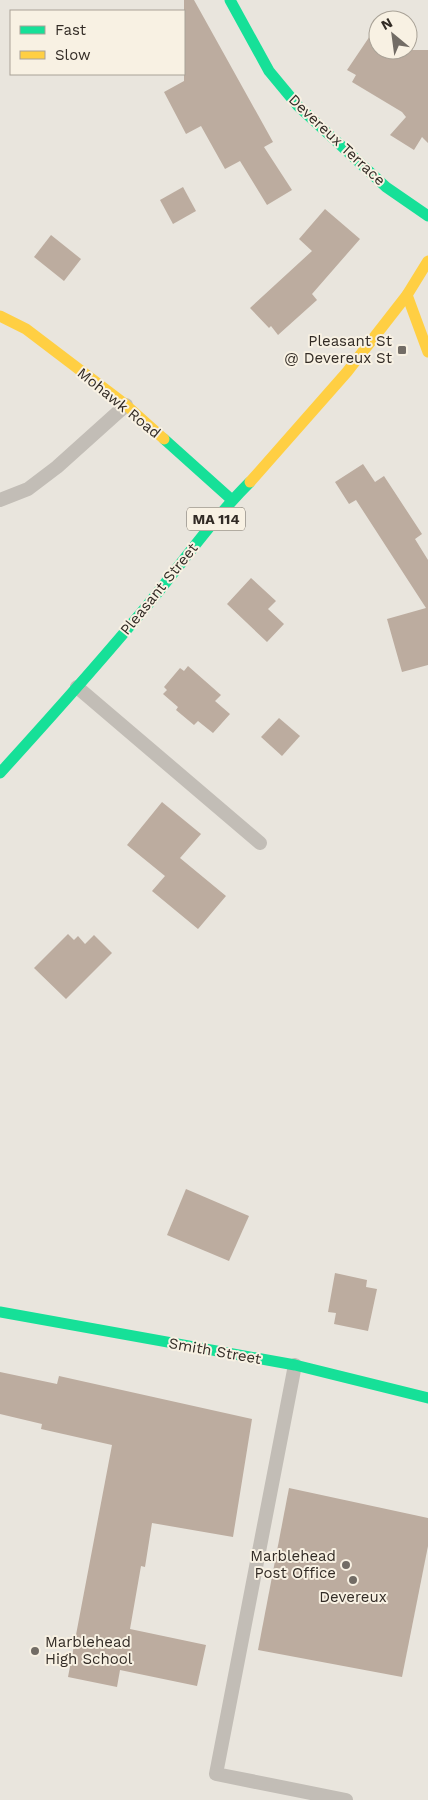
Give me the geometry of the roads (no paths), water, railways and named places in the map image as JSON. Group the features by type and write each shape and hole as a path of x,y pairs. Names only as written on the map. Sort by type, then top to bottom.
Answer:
{"street":[{"name":"Devereux Terrace","path":"230,0 269,71 298,106 386,187 428,216"},
{"name":"Pleasant Street","path":"0,773 150,602 232,500 347,372 408,295 428,261"},
{"path":"408,295 428,352"},
{"name":"Mohawk Road","path":"0,316 26,329 126,405 232,500"},
{"name":"Smith Street","path":"0,1312 295,1365 428,1398"}],"lane":[{"path":"0,500 28,490 57,467 126,405"},
{"path":"77,687 260,843"},
{"path":"295,1365 216,1774 346,1800"}],"place":[{"name":"Pleasant St @ Devereux St","path":"402,350"},
{"name":"Marblehead Post Office","path":"346,1565"},
{"name":"Devereux","path":"353,1580"},
{"name":"Marblehead High School","path":"35,1651"}]}
